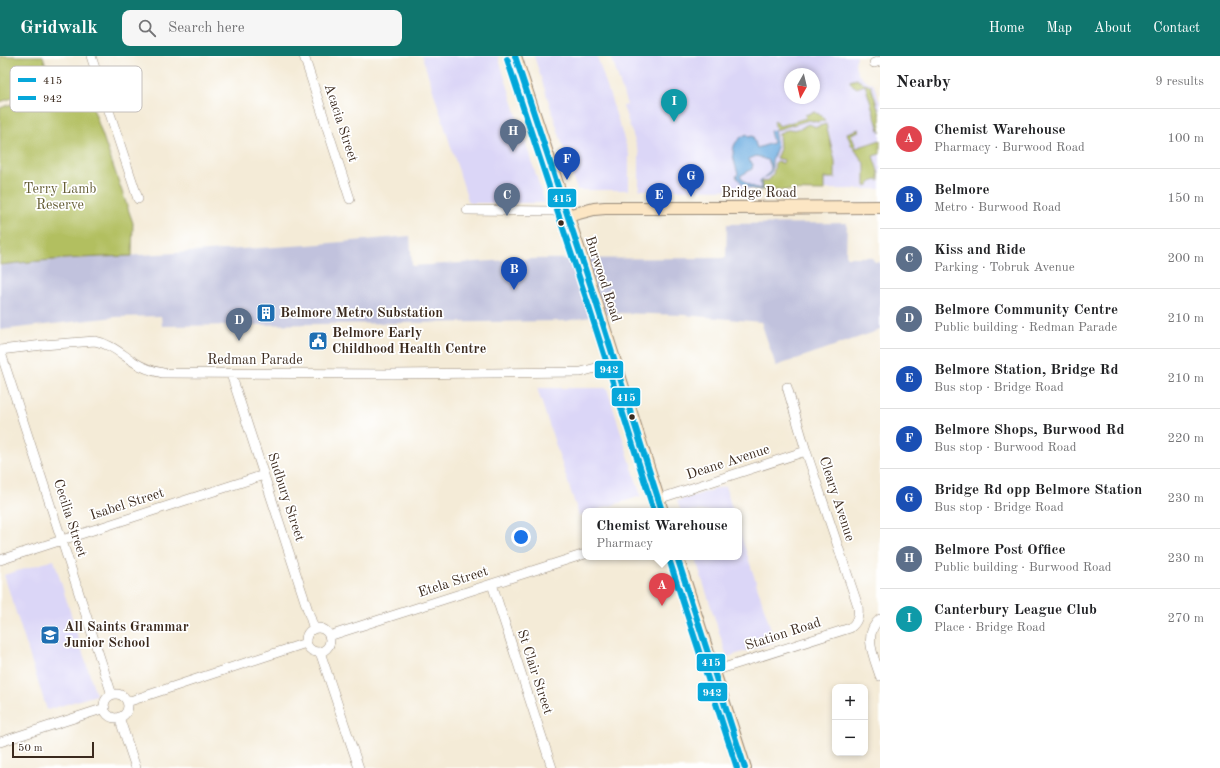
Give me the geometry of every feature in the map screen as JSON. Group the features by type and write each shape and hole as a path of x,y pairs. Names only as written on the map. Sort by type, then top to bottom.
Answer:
{"main road":[{"name":"Burwood Road","path":"515,56 661,508"},
{"name":"Bridge Road","path":"567,216 605,208 880,207"},
{"path":"678,560 745,768"}],"street":[{"path":"91,56 94,66"},
{"name":"Acacia Street","path":"304,56 350,198"},
{"path":"109,112 138,199"},
{"path":"467,210 554,211 567,216"},
{"name":"Redman Parade","path":"0,350 95,341 111,346 134,362 151,371 163,373 474,374 581,372 614,363"},
{"name":"Cecilia Street","path":"0,350 63,540 112,695"},
{"name":"Sudbury Street","path":"231,374 314,629"},
{"name":"Cleary Avenue","path":"787,387 806,451 858,606 857,619"},
{"name":"Deane Avenue","path":"658,499 806,451"},
{"name":"Isabel Street","path":"0,560 264,475"},
{"name":"Etela Street","path":"329,636 582,555"},
{"name":"St Clair Street","path":"492,584 552,768"},
{"name":"Station Road","path":"714,671 850,628 857,619"},
{"path":"880,619 874,627 870,644 880,676"},
{"path":"314,629 321,629 329,636 329,644 320,652 310,649 306,643 307,636 311,630 314,629"},
{"path":"127,702 306,643"},
{"path":"320,652 359,768"},
{"path":"112,695 123,696 127,702 128,706 125,713 119,717 108,714 105,708 107,698 112,695"},
{"path":"0,742 105,708"},
{"path":"119,717 136,768"}],"shaded area":[{"path":"422,56 498,56 545,203 469,203"},
{"path":"534,56 597,56 629,154 629,190 577,190"},
{"path":"611,56 857,56 855,63 858,74 865,81 873,83 880,103 880,189 639,190 639,153 623,106 627,105"},
{"path":"847,223 846,257 871,257 875,262 880,262 880,330 776,366 761,322 685,315 615,313 565,321 162,326 161,316 115,317 0,330 0,266 24,262 308,245 410,236 412,266 527,259 726,258 727,224"},
{"path":"537,388 607,388 641,496 603,508 582,508 582,515 579,516"},
{"path":"725,486 732,508 680,508 677,501"},
{"path":"742,538 775,642 727,657 696,560 742,560"},
{"name":"All Saints Grammar Junior School","path":"54,560 96,695 47,710 4,575"}],"green space":[{"path":"0,56 43,56 46,66 10,66 10,99 0,102"},
{"path":"857,79 864,84 871,86 880,115 880,133 865,85 857,88 851,84 850,81"},
{"name":"Terry Lamb Reserve","path":"10,105 10,112 94,112 133,223 132,256 66,259 0,265 0,108"},
{"path":"814,112 821,115 825,121 817,122 809,120 776,130 774,122 776,121 779,126 806,118 805,115"},
{"path":"809,124 816,127 826,124 835,161 835,178 824,178 824,191 762,190 761,182 765,182 772,176 775,163 783,163 784,160 776,158 780,149 779,134 783,131 794,130"},
{"path":"859,129 859,131 851,134 856,148 880,140 880,154 873,156 879,174 879,181 877,180 865,186 865,165 851,144 847,133"}],"water":[{"path":"774,130 777,147 772,160 772,169 770,174 762,179 761,182 762,190 754,189 744,185 736,176 738,174 733,156 734,146 736,142 747,134 748,137 753,136 757,148 773,143 770,131","holes":["756,156 766,160 767,159 771,168 768,174 760,182 761,189 749,185 740,176 752,169 753,164 749,161 749,159"]}],"transit line":[{"name":"415","path":"515,56 595,299 661,508"},
{"name":"942","path":"507,59 587,301 653,508"},
{"name":"942","path":"669,560 737,768"},
{"name":"415","path":"678,560 745,768"}],"place":[{"name":"Canterbury League Club","path":"674,122"},
{"name":"Belmore Post Office","path":"513,152"},
{"name":"Belmore Shops, Burwood Rd","path":"567,180"},
{"name":"Bridge Rd opp Belmore Station","path":"691,197"},
{"name":"Kiss and Ride","path":"507,216"},
{"name":"Belmore Station, Bridge Rd","path":"659,216"},
{"name":"Belmore","path":"514,290"},
{"name":"Belmore Metro Substation","path":"266,313"},
{"name":"Belmore Community Centre","path":"239,341"},
{"name":"Belmore Early Childhood Health Centre","path":"318,341"},
{"name":"Chemist Warehouse","path":"662,606"},
{"name":"All Saints Grammar Junior School","path":"50,635"}]}
